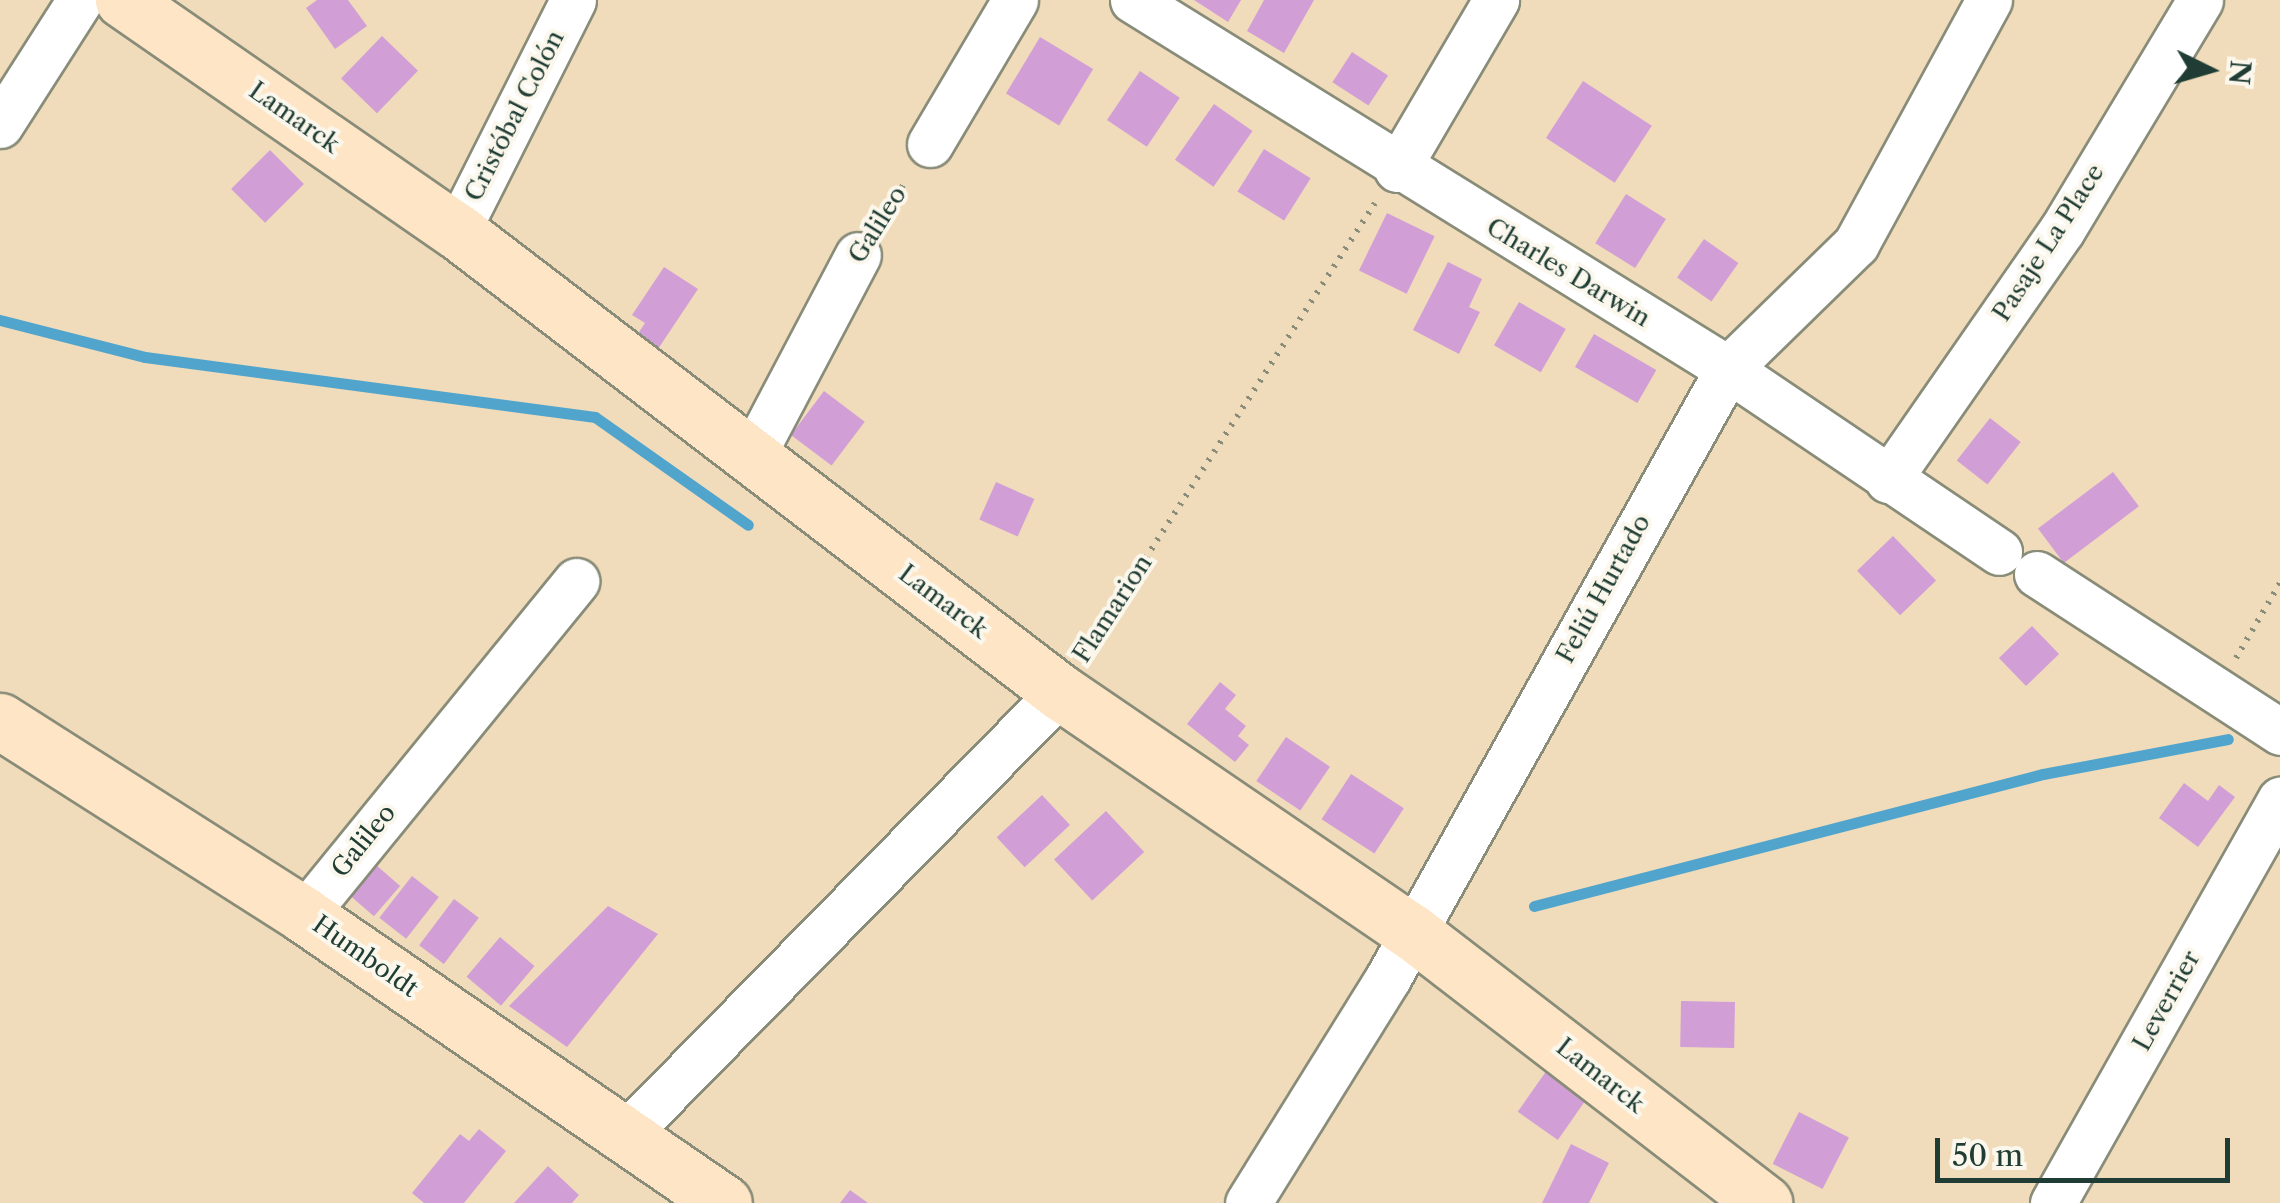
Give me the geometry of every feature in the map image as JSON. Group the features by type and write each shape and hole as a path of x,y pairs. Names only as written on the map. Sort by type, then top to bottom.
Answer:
{"main road":[{"name":"Lamarck","path":"123,0 457,231 1060,692 1412,930 1759,1202"},
{"name":"Humboldt","path":"0,721 304,915 724,1203"}],"street":[{"path":"0,125 80,0"},
{"name":"Cristóbal Colón","path":"457,231 573,0"},
{"path":"930,144 1015,0"},
{"name":"Charles Darwin","path":"1133,0 1397,169 1728,370 1888,480 2280,732"},
{"path":"1397,169 1496,0"},
{"name":"Feliú Hurtado","path":"1248,1203 1412,930 1728,370 1856,244 1989,0"},
{"name":"Pasaje La Place","path":"1888,480 2062,230 2200,0"},
{"name":"Galileo","path":"752,456 858,254"},
{"name":"Galileo","path":"304,915 576,581"},
{"name":"Flamarion","path":"624,1136 1060,692"},
{"name":"Leverrier","path":"2053,1203 2280,800"}],"path":[{"name":"Galileo","path":"858,254 930,144"},
{"name":"Flamarion","path":"1060,692 1397,169"},
{"path":"2218,689 2280,583"}],"building":[{"path":"317,0 348,0 367,26 335,49 306,8"},
{"path":"1194,0 1241,0 1228,22"},
{"path":"1264,0 1314,0 1284,53 1247,31"},
{"path":"382,36 418,71 377,113 341,78"},
{"path":"1040,37 1093,69 1059,126 1006,94"},
{"path":"1352,52 1388,75 1368,106 1332,82"},
{"path":"1140,71 1180,98 1147,147 1107,120"},
{"path":"1583,81 1652,126 1615,183 1546,138"},
{"path":"1214,104 1253,131 1213,187 1175,160"},
{"path":"1264,149 1311,178 1284,221 1238,191"},
{"path":"270,150 304,184 265,223 231,189"},
{"path":"1626,194 1666,219 1635,268 1595,243"},
{"path":"1387,213 1435,236 1407,294 1359,271"},
{"path":"1704,239 1738,263 1711,302 1677,278"},
{"path":"1448,262 1482,279 1469,307 1480,312 1459,354 1413,330"},
{"path":"664,267 698,289 658,349 637,335 645,323 632,315"},
{"path":"1519,302 1566,329 1541,372 1494,345"},
{"path":"1594,334 1656,370 1637,403 1575,367"},
{"path":"824,391 865,422 832,466 791,435"},
{"path":"1990,418 2021,442 1987,485 1957,461"},
{"path":"2113,472 2139,506 2064,563 2038,529"},
{"path":"996,482 1034,499 1018,537 979,519"},
{"path":"1893,536 1936,581 1900,615 1857,571"},
{"path":"2032,626 2059,654 2026,686 1999,658"},
{"path":"1220,682 1236,695 1225,709 1246,726 1238,736 1249,745 1235,762 1187,724"},
{"path":"1286,737 1330,767 1300,811 1256,781"},
{"path":"1351,774 1404,808 1374,854 1322,819"},
{"path":"2184,783 2208,801 2219,785 2235,797 2198,847 2159,818"},
{"path":"1042,795 1070,825 1025,867 997,837"},
{"path":"1106,811 1144,852 1092,900 1054,859"},
{"path":"376,865 400,886 374,916 350,895"},
{"path":"412,876 439,897 406,939 379,918"},
{"path":"454,899 479,918 444,964 419,945"},
{"path":"608,906 658,934 567,1047 509,1006"},
{"path":"500,937 534,966 501,1006 467,977"},
{"path":"1681,1001 1735,1002 1734,1048 1680,1047"},
{"path":"1547,1070 1587,1098 1558,1140 1518,1112"},
{"path":"1799,1112 1849,1137 1823,1189 1773,1164"},
{"path":"479,1129 506,1151 464,1203 424,1203 412,1193 460,1134 469,1141"},
{"path":"1571,1144 1609,1163 1589,1203 1542,1203"},
{"path":"548,1166 579,1195 572,1203 514,1203"},
{"path":"850,1190 868,1203 840,1203"}],"waterway":[{"path":"0,320 145,357 595,417 748,525"},
{"path":"1534,906 2043,774 2228,739"}]}
